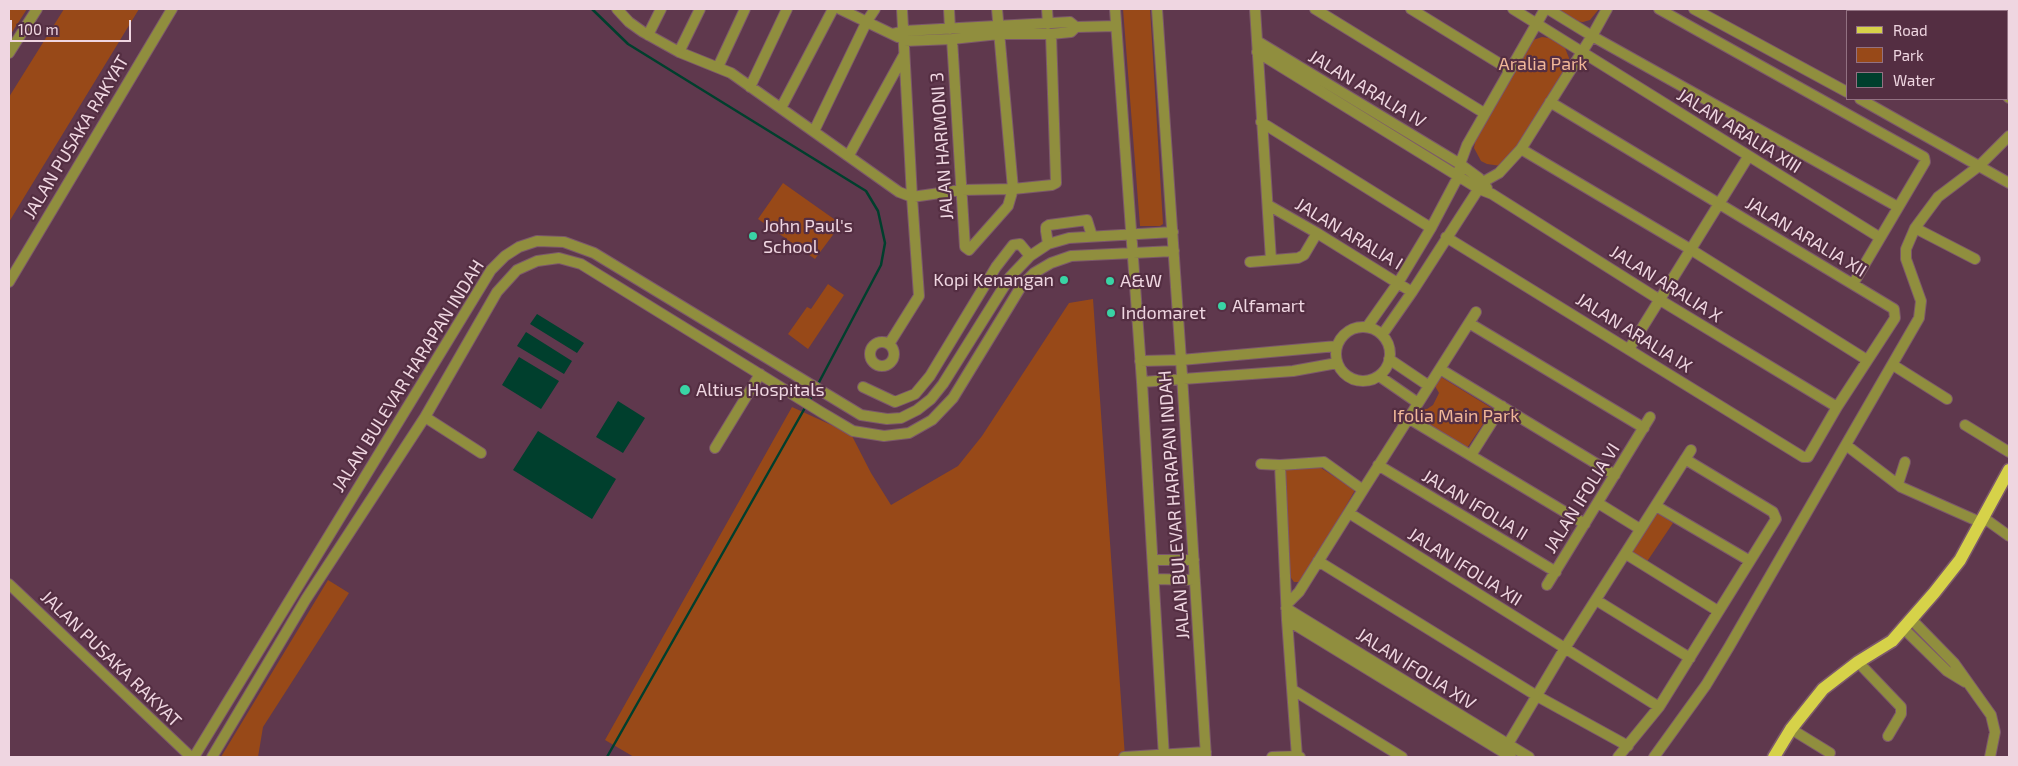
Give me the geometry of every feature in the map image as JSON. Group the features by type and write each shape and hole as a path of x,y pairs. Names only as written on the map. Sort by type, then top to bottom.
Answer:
{"main road":[{"path":"1774,757 1791,729 1823,689 1858,662 1892,641 1908,625 1960,560 2009,470"}],"street":[{"path":"9,53 36,9"},
{"name":"JALAN PUSAKA RAKYAT","path":"9,282 172,9"},
{"path":"617,9 629,22 648,35 679,52 718,67 750,87 900,192 912,197 960,190 1013,189 1052,185 1056,181 1047,9"},
{"path":"648,35 661,9"},
{"path":"679,52 700,9"},
{"path":"718,67 745,9"},
{"path":"750,87 787,9"},
{"path":"782,108 832,9"},
{"path":"840,9 892,34 904,36 1049,29 1070,22 1076,27 1116,26"},
{"path":"814,131 867,21 875,9"},
{"path":"889,344 919,296 902,9"},
{"name":"JALAN HARMONI 3","path":"949,9 960,190 965,247 967,250 1008,206 1013,189"},
{"path":"997,9 1013,189"},
{"name":"JALAN BULEVAR HARAPAN INDAH","path":"1115,9 1154,560 1164,756"},
{"name":"JALAN BULEVAR HARAPAN INDAH","path":"1157,9 1183,379 1206,755"},
{"path":"1255,9 1271,260"},
{"path":"1315,9 1484,113"},
{"path":"1411,9 1510,70"},
{"name":"JALAN ARALIA XIII","path":"1513,9 1879,237"},
{"path":"1367,327 1398,283 1431,228 1459,176 1460,164 1466,145 1547,9 1898,207"},
{"path":"1382,335 1481,185 1499,173 1521,149 1607,9"},
{"path":"1659,9 1923,156 1925,162 1853,284"},
{"path":"1694,9 1846,91"},
{"name":"JALAN ARALIA IV","path":"1257,41 1460,164 1481,185"},
{"path":"1257,52 1459,176 1481,185"},
{"path":"849,155 904,55"},
{"path":"1862,100 2009,184"},
{"name":"JALAN ARALIA XII","path":"1550,102 1853,284 1895,312 1895,318 1837,407 1808,457 1804,458"},
{"path":"1261,122 1431,228"},
{"path":"1654,757 1711,677 1761,595 1794,532 1919,318 1921,301 1906,259 1906,249 1915,228 1938,197 1979,166 2009,136"},
{"path":"1521,149 1690,249 1867,360"},
{"path":"1629,349 1748,157"},
{"name":"JALAN ARALIA X","path":"1481,185 1492,194 1660,300 1837,407"},
{"name":"JALAN ARALIA I","path":"1268,205 1412,292"},
{"path":"1048,244 1046,227 1049,225 1087,220 1092,236"},
{"path":"1915,228 1975,259"},
{"name":"JALAN BULEVAR HARAPAN INDAH","path":"192,757 491,270 505,256 519,247 537,241 564,242 594,253 796,378 861,415 873,418 901,418 917,410 931,399 943,384 1010,277 1030,256 1048,244 1069,238 1173,232"},
{"path":"1250,262 1298,258 1304,255 1317,233"},
{"name":"JALAN ARALIA IX","path":"1446,237 1804,458"},
{"path":"863,387 889,400 899,402 915,394 930,376 996,267 1016,243 1020,244 1030,256"},
{"name":"JALAN BULEVAR HARAPAN INDAH","path":"212,757 306,599 424,417 497,292 517,270 537,261 559,258 581,264 853,431 884,436 909,433 932,420 953,398 1022,285 1034,273 1051,263 1071,256 1174,251"},
{"path":"608,279 616,266"},
{"path":"996,267 1010,277"},
{"path":"1286,606 1299,592 1476,312"},
{"path":"1469,323 1644,428"},
{"path":"1367,327 1382,335 1387,342 1390,350 1389,359 1386,368 1379,376 1370,380 1355,379 1342,372 1337,363 1337,346 1341,338 1348,331 1367,327"},
{"path":"715,346 723,332"},
{"path":"1140,361 1181,360 1337,346"},
{"path":"1389,359 1429,386"},
{"path":"1142,382 1293,370 1337,363"},
{"path":"1893,365 1947,399"},
{"path":"1440,369 1615,475"},
{"path":"715,448 760,374"},
{"path":"930,376 943,384"},
{"path":"1379,376 1418,403"},
{"path":"899,402 901,418"},
{"path":"1471,456 1502,406"},
{"path":"424,417 481,453"},
{"name":"JALAN IFOLIA VI","path":"1547,585 1650,417"},
{"path":"1408,418 1585,524"},
{"path":"1965,425 2009,452"},
{"path":"1846,445 1898,484 1929,500 1983,520 2009,536"},
{"path":"1508,744 1565,648 1688,455 1774,512 1776,519 1658,707 1618,757"},
{"path":"1261,464 1280,465 1324,462 1363,490"},
{"path":"1898,484 1905,462"},
{"path":"1272,757 1298,757 1286,606 1280,465"},
{"name":"JALAN IFOLIA II","path":"1378,465 1556,572"},
{"path":"1598,503 1640,529"},
{"path":"1656,506 1750,561"},
{"name":"JALAN IFOLIA XII","path":"1349,513 1658,707"},
{"path":"1626,554 1718,612"},
{"path":"1154,560 1194,560"},
{"path":"1318,561 1537,696 1628,746"},
{"path":"1155,579 1195,580"},
{"name":"JALAN PUSAKA RAKYAT","path":"9,584 192,757"},
{"path":"1596,600 1690,658"},
{"name":"JALAN IFOLIA XIV","path":"1286,606 1529,757"},
{"name":"JALAN IFOLIA XIV","path":"1287,620 1511,757"},
{"path":"1908,625 1970,685 1991,715 1995,732 1990,757"},
{"path":"1858,662 1901,707 1901,714 1888,736"},
{"path":"1293,690 1402,757"},
{"path":"1791,729 1830,753"},
{"path":"1124,757 1206,755"}],"green space":[{"path":"9,9 27,9 9,37"},
{"path":"64,9 139,9 9,222 9,97"},
{"path":"1123,9 1150,9 1163,224 1160,226 1140,226"},
{"path":"1557,9 1599,9 1590,20 1583,22 1574,21 1558,12"},
{"name":"Aralia Park","path":"1542,37 1556,39 1565,48 1569,58 1567,67 1514,155 1501,166 1487,164 1481,161 1474,148 1476,137 1530,41"},
{"path":"783,183 841,224 815,259 758,219"},
{"path":"828,284 844,295 808,349 788,334 807,307 811,309"},
{"path":"1093,299 1125,757 634,757 605,740 792,407 851,434 871,473 891,505 958,466 982,436 1069,303"},
{"name":"Ifolia Main Park","path":"1441,377 1493,409 1465,451 1412,419 1418,409 1427,409 1433,405 1439,393 1435,386"},
{"path":"1318,466 1355,490 1321,550 1299,582 1294,582 1289,575 1284,468"},
{"path":"1656,512 1673,523 1646,563 1630,553"},
{"path":"328,580 349,593 263,727 258,757 221,757"}],"water":[{"path":"537,314 584,343 577,353 530,324"},
{"path":"526,332 572,361 564,374 517,346"},
{"path":"519,357 559,381 541,409 502,385"},
{"path":"618,401 645,418 623,453 596,437"},
{"path":"538,431 616,479 592,519 513,470"}],"waterway":[{"path":"592,9 628,44 866,191 878,211 885,243 881,265 817,386"},
{"path":"809,402 814,391"},
{"path":"607,757 806,406"}],"place":[{"name":"John Paul's School","path":"753,236"},
{"name":"Kopi Kenangan","path":"1064,280"},
{"name":"A&W","path":"1110,281"},
{"name":"Alfamart","path":"1222,306"},
{"name":"Indomaret","path":"1111,313"},
{"name":"Altius Hospitals","path":"685,390"}]}
